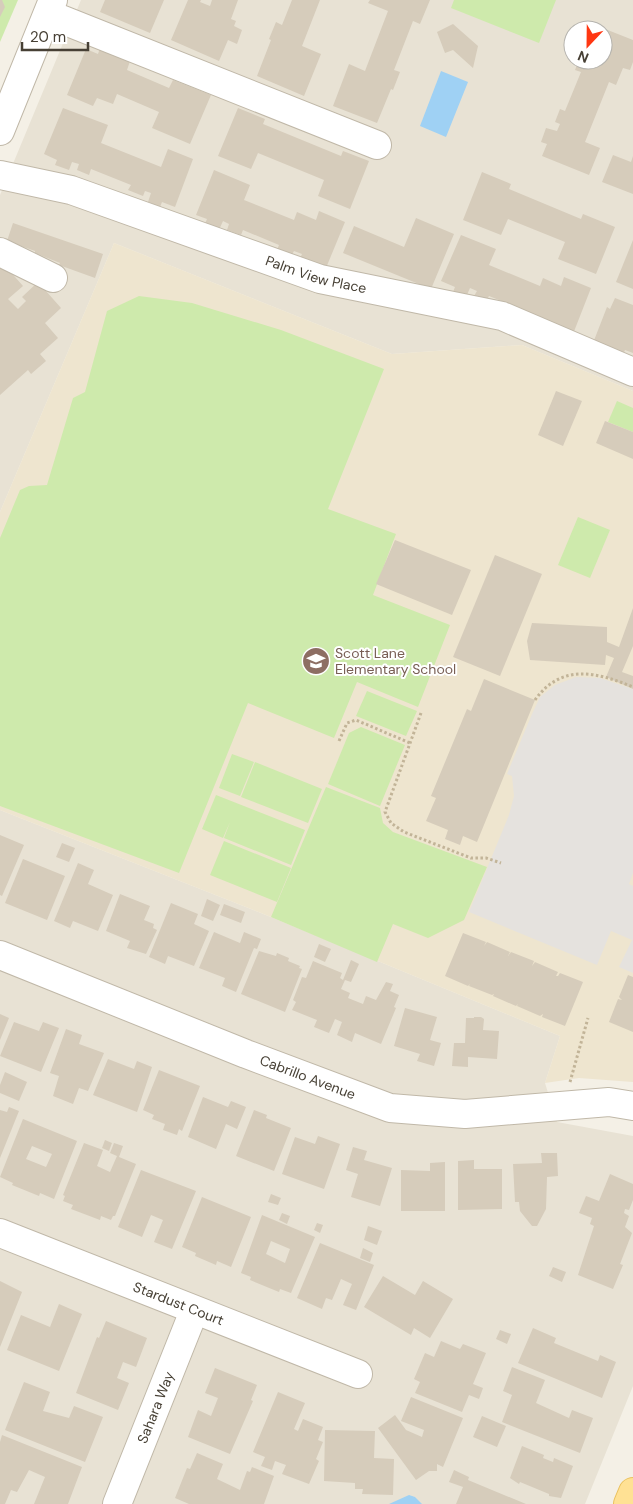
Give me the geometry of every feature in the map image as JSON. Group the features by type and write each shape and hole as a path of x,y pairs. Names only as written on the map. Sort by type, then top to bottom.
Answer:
{"main road":[{"path":"628,1504 633,1492"}],"street":[{"path":"0,130 51,7 376,145"},
{"name":"Palm View Place","path":"0,175 71,190 320,279 502,316 633,372"},
{"path":"0,252 53,278"},
{"name":"Cabrillo Avenue","path":"0,955 246,1054 390,1108 464,1114 609,1102 633,1106"},
{"name":"Stardust Court","path":"0,1233 358,1374"},
{"name":"Sahara Way","path":"117,1504 194,1311"}],"path":[{"path":"535,700 547,687 568,676 596,674 633,686"},
{"path":"421,713 385,812 392,823 404,832 471,858 486,858 502,863"},
{"path":"339,741 347,723 356,720 410,743"},
{"path":"570,1082 588,1018"}],"shaded area":[{"path":"81,0 633,0 633,391 522,345 392,354 114,243 0,512 0,195"},
{"name":"Scott Lane Elementary School","path":"114,243 392,354 522,345 633,391 633,1082 579,1078 545,1083 560,1036 271,917 0,810 0,512"},
{"path":"576,677 600,678 633,689 633,873 629,884 633,886 633,973 619,967 632,940 611,931 597,965 469,912 509,815 514,796 512,776 507,774 532,714 540,697 555,685"},
{"path":"0,810 271,917 560,1036 545,1083 557,1122 633,1136 633,1386 585,1504 0,1504"}],"green space":[{"path":"0,0 18,0 0,42"},
{"path":"454,0 556,0 539,43 451,8"},
{"path":"139,296 192,303 281,330 384,369 328,509 396,534 373,595 450,625 418,707 357,682 334,738 248,703 179,873 0,806 0,538 20,490 29,486 47,485 73,398 85,392 107,311"},
{"path":"617,401 633,408 633,432 608,422"},
{"path":"578,517 610,530 590,578 558,565"},
{"path":"367,691 417,711 406,736 356,716"},
{"path":"361,727 405,745 380,806 328,784 349,733"},
{"path":"232,754 254,762 240,796 219,788"},
{"path":"255,762 322,789 308,823 241,797"},
{"path":"326,787 380,808 383,823 393,832 487,867 464,920 428,938 393,924 377,962 271,917"},
{"path":"216,795 305,830 291,865 224,838 230,822 223,838 202,829"},
{"path":"224,841 291,868 277,902 210,875"}],"water":[{"path":"441,71 468,82 446,137 420,126"},
{"path":"409,1495 415,1497 422,1504 389,1504"}],"building":[{"path":"0,0 2,0 5,7 0,17"},
{"path":"105,0 164,0 150,33 100,12"},
{"path":"188,0 201,0 200,2 210,6 212,0 238,0 231,19 236,21 234,26 242,30 237,44 228,40 219,61 171,40"},
{"path":"292,0 320,0 302,46 321,54 304,96 257,76 276,22 282,25"},
{"path":"370,0 430,0 420,24 413,21 394,70 400,72 377,123 333,106 349,64 365,71 388,11 368,3"},
{"path":"453,24 478,46 473,68 453,50 445,53 437,32"},
{"path":"613,32 633,40 633,62 630,70 623,68 616,85 609,82 585,142 600,148 589,175 542,156 547,144 541,142 546,128 557,131 560,124 555,122 560,109 565,111 581,72 575,70 613,70"},
{"path":"100,48 130,61 127,70 169,88 173,80 211,95 190,144 152,128 159,112 117,94 113,104 97,98 93,106 67,95 86,49 98,54"},
{"path":"63,108 108,125 101,143 161,167 168,149 193,159 175,207 162,202 160,207 148,202 151,193 145,191 143,196 128,190 131,185 91,169 89,175 77,170 79,164 72,162 69,170 55,165 57,160 44,154"},
{"path":"238,108 265,119 263,124 341,156 343,151 369,161 350,209 318,196 324,180 258,153 251,169 218,156"},
{"path":"613,155 631,162 633,156 633,194 602,182"},
{"path":"214,170 250,185 244,200 294,220 297,212 316,220 319,211 345,222 326,268 298,263 302,254 294,251 291,256 277,250 279,245 243,230 241,235 227,230 229,224 223,221 218,232 204,226 207,219 196,215"},
{"path":"482,172 511,184 509,189 581,219 583,214 615,227 596,274 558,259 565,242 508,219 501,235 463,220"},
{"path":"416,218 454,234 431,289 343,253 354,226 404,247"},
{"path":"13,223 103,254 95,278 59,265 60,263 35,253 35,251 7,241"},
{"path":"461,235 496,249 489,265 540,286 543,278 561,286 564,277 591,288 573,334 546,323 547,320 541,317 539,322 526,316 528,312 489,296 486,301 474,296 477,291 470,288 466,297 453,292 455,287 441,281"},
{"path":"633,240 633,289 616,282"},
{"path":"0,260 23,286 8,299 18,309 26,301 22,297 38,282 61,308 45,323 58,338 40,354 46,361 31,374 28,370 0,395"},
{"path":"615,298 633,305 633,353 625,350 623,355 593,343 607,307 610,309"},
{"path":"556,391 582,401 563,446 538,435"},
{"path":"605,421 633,432 633,459 596,443"},
{"path":"395,540 471,570 452,615 376,584"},
{"path":"495,555 542,574 500,676 453,657"},
{"path":"633,608 633,646 622,672 633,676 633,689 606,677 614,658 606,655 605,665 530,660 527,641 532,623 607,627 607,642 619,647"},
{"path":"484,679 535,700 477,842 463,836 460,845 445,839 448,830 426,821 436,798 431,796 467,709 471,711"},
{"path":"0,835 24,845 2,896 0,895"},
{"path":"62,843 75,848 69,862 56,857"},
{"path":"23,859 65,876 47,920 5,903"},
{"path":"78,863 94,870 88,884 113,895 98,931 73,921 70,928 54,921"},
{"path":"120,894 150,906 144,920 154,924 153,928 157,930 146,954 127,948 130,941 106,931"},
{"path":"207,899 220,905 213,921 201,916"},
{"path":"171,903 198,914 194,924 209,931 194,966 168,956 165,964 149,957"},
{"path":"224,904 245,912 241,923 220,915"},
{"path":"214,932 240,943 244,932 261,939 257,949 254,948 236,992 222,986 225,978 199,968"},
{"path":"463,933 486,942 484,946 487,942 510,952 508,956 511,952 534,961 532,966 535,962 558,972 556,976 560,973 583,982 565,1026 542,1017 543,1014 540,1016 517,1006 518,1004 516,1006 493,996 494,994 492,995 469,986 470,984 468,986 445,976"},
{"path":"319,944 331,949 325,962 314,957"},
{"path":"259,951 276,956 277,953 289,958 288,961 300,966 299,968 302,969 285,1012 241,994"},
{"path":"351,960 359,964 351,982 345,980 341,989 350,993 348,998 363,1004 366,996 376,1000 386,982 393,984 390,991 399,995 394,1007 396,1008 381,1044 355,1033 352,1042 337,1035 342,1022 335,1019 329,1033 314,1027 317,1020 292,1010 296,1002 293,1000 302,977 306,978 313,961 342,973 340,978 343,980"},
{"path":"628,975 633,977 633,1032 609,1022 618,999 622,1000 619,997"},
{"path":"405,1008 437,1017 430,1040 441,1043 434,1066 417,1061 420,1054 394,1046"},
{"path":"0,1014 9,1018 0,1040"},
{"path":"466,1018 484,1019 483,1030 499,1031 497,1059 468,1057 468,1067 452,1066 454,1043 465,1043"},
{"path":"14,1022 39,1031 43,1022 59,1028 41,1072 0,1056"},
{"path":"66,1029 82,1035 79,1044 104,1053 88,1091 79,1088 73,1104 53,1096 59,1076 50,1073"},
{"path":"108,1059 134,1069 137,1061 152,1067 137,1112 93,1095"},
{"path":"159,1070 200,1086 182,1131 179,1129 177,1135 163,1130 165,1124 152,1119 154,1115 143,1110"},
{"path":"5,1072 27,1082 19,1101 0,1093 0,1085"},
{"path":"203,1097 228,1107 231,1101 246,1107 237,1129 226,1124 216,1149 188,1137"},
{"path":"9,1107 19,1111 0,1158 0,1110 7,1112"},
{"path":"254,1110 267,1115 266,1118 291,1128 274,1171 236,1156"},
{"path":"23,1119 77,1141 54,1199 40,1193 39,1196 12,1185 13,1183 0,1177","holes":["32,1146 52,1154 46,1167 26,1159"]},
{"path":"318,1136 340,1144 324,1189 282,1174 295,1137 315,1144"},
{"path":"105,1140 112,1143 109,1151 102,1148"},
{"path":"84,1143 103,1150 97,1166 110,1172 117,1156 110,1153 114,1143 123,1146 119,1157 136,1164 115,1216 111,1220 101,1216 100,1220 71,1209 73,1205 63,1201 65,1196 63,1195"},
{"path":"353,1147 367,1151 364,1160 392,1168 380,1206 351,1197 358,1174 346,1170"},
{"path":"541,1153 557,1153 558,1176 547,1177 546,1209 537,1226 532,1226 520,1211 519,1202 515,1202 513,1164 542,1163"},
{"path":"474,1160 474,1169 502,1169 502,1209 458,1210 458,1161"},
{"path":"445,1162 445,1211 401,1211 401,1170 430,1171 430,1163"},
{"path":"141,1170 196,1191 172,1249 154,1242 163,1220 151,1215 142,1237 118,1227"},
{"path":"610,1174 633,1184 633,1200 629,1210 625,1209 624,1213 629,1216 625,1227 632,1233 620,1264 623,1265 613,1289 578,1275 594,1226 590,1224 592,1218 579,1213 586,1196 599,1201"},
{"path":"271,1194 281,1198 278,1205 268,1202"},
{"path":"202,1197 251,1217 231,1267 217,1261 216,1265 195,1256 196,1253 182,1247"},
{"path":"282,1213 290,1216 287,1224 279,1220"},
{"path":"262,1215 315,1237 291,1293 280,1289 279,1292 250,1280 251,1277 241,1273","holes":["271,1241 290,1249 285,1263 266,1254"]},
{"path":"317,1223 323,1225 320,1233 314,1230"},
{"path":"368,1226 382,1231 377,1245 364,1240"},
{"path":"320,1243 374,1265 356,1310 343,1305 352,1284 341,1279 332,1300 326,1298 322,1309 297,1298"},
{"path":"363,1248 373,1253 370,1262 360,1258"},
{"path":"553,1267 566,1272 562,1282 549,1276"},
{"path":"383,1276 415,1295 423,1281 453,1299 430,1338 414,1328 411,1335 364,1307"},
{"path":"0,1281 22,1292 0,1347"},
{"path":"59,1304 82,1314 59,1371 7,1350 21,1315 50,1327"},
{"path":"106,1321 147,1338 136,1367 123,1362 117,1378 129,1383 118,1410 76,1393 97,1337 99,1338"},
{"path":"533,1328 556,1338 554,1343 598,1361 600,1355 616,1362 602,1398 518,1363"},
{"path":"500,1330 511,1334 507,1344 496,1339"},
{"path":"441,1341 460,1349 463,1344 486,1353 473,1384 483,1388 479,1399 469,1395 462,1412 415,1393 420,1382 414,1379 425,1353 434,1357"},
{"path":"512,1367 545,1380 536,1403 569,1418 572,1410 593,1418 580,1453 502,1422 512,1395 503,1391"},
{"path":"215,1368 257,1385 251,1400 253,1401 230,1454 188,1437 198,1410 211,1416 218,1398 205,1393"},
{"path":"24,1382 50,1392 43,1411 69,1418 74,1406 103,1417 85,1462 5,1430"},
{"path":"278,1392 305,1403 294,1429 298,1431 303,1419 323,1427 318,1440 323,1442 316,1459 319,1461 309,1484 282,1474 286,1465 275,1461 272,1470 261,1466 265,1457 253,1452"},
{"path":"411,1397 463,1418 443,1467 437,1464 437,1471 429,1471 416,1480 378,1428 395,1415 406,1430 422,1437 424,1430 401,1421"},
{"path":"482,1416 506,1426 497,1447 473,1437"},
{"path":"325,1430 375,1431 374,1458 394,1459 393,1495 362,1494 363,1489 355,1489 355,1483 324,1481"},
{"path":"2,1435 82,1467 68,1504 34,1504 45,1477 29,1470 17,1492 11,1490 5,1504 0,1504 0,1442"},
{"path":"522,1446 544,1455 543,1458 553,1462 554,1458 573,1466 561,1498 549,1496 549,1494 520,1482 519,1484 510,1478"},
{"path":"197,1453 223,1464 217,1479 240,1490 247,1471 250,1472 252,1467 274,1476 264,1504 189,1504 175,1498 187,1468 190,1469"},
{"path":"454,1470 469,1477 468,1480 526,1504 456,1504 463,1487 449,1482"}],"place":[{"name":"Scott Lane Elementary School","path":"316,661"}]}
